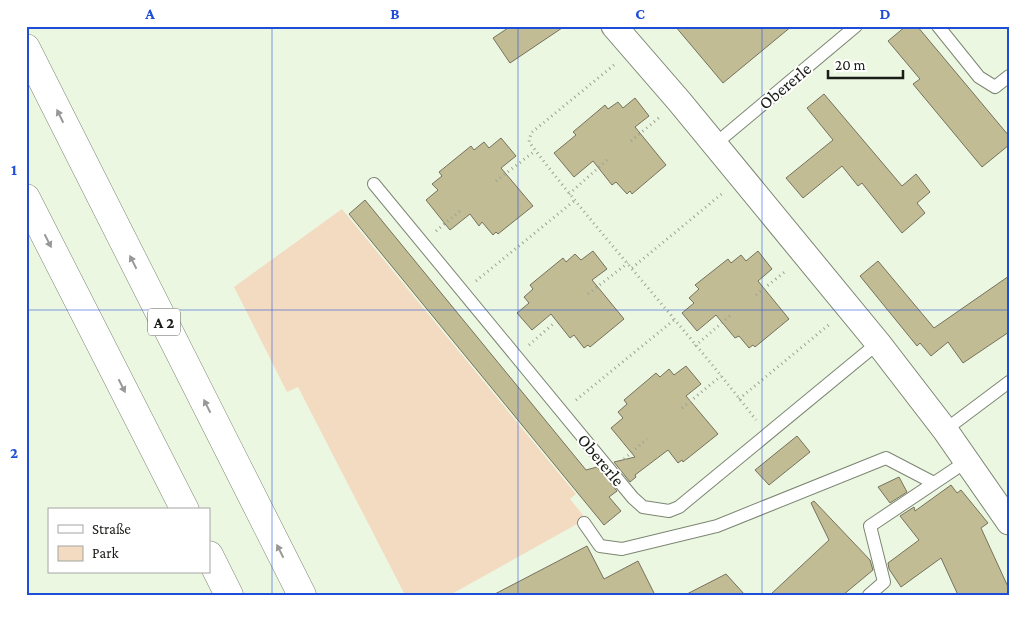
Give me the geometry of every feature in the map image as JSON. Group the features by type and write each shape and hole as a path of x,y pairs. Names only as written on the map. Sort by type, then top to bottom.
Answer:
{"highway":[{"name":"A 2","path":"26,48 302,595"},
{"path":"26,198 184,508"},
{"path":"210,557 229,595"}],"street":[{"path":"614,26 679,101 878,343 968,461 1009,522"}],"lane":[{"name":"Obererle","path":"714,145 856,26"},
{"path":"938,26 979,77 995,87 1009,76"},
{"name":"Obererle","path":"374,184 561,412 633,498 643,507 669,511 679,507 878,343"},
{"path":"945,430 1009,382"},
{"path":"584,523 600,546 622,549 718,526 886,458 934,483"},
{"path":"869,595 884,582 870,526 968,461"}],"path":[{"path":"633,49 531,133 529,142 569,194 721,376 766,435"},
{"path":"631,141 679,101"},
{"path":"496,181 535,151"},
{"path":"569,194 607,160"},
{"path":"632,268 741,177"},
{"path":"462,292 574,200"},
{"path":"422,243 460,211"},
{"path":"756,295 805,255"},
{"path":"588,294 628,263"},
{"path":"739,399 850,308"},
{"path":"696,346 731,315"},
{"path":"561,412 674,320"},
{"path":"516,357 553,324"},
{"path":"682,408 721,376"},
{"path":"610,470 647,439"}],"green space":[{"path":"342,209 576,494 570,499 586,519 450,595 405,595 298,387 287,392 234,287"}],"building":[{"path":"511,26 565,26 510,63 493,38"},
{"path":"675,26 792,26 723,83"},
{"path":"906,26 917,26 1009,136 1009,145 982,167 913,84 920,79 888,41"},
{"path":"824,94 902,186 916,174 930,192 917,203 925,213 902,233 862,183 858,186 842,166 803,198 786,178 833,140 807,108"},
{"path":"635,98 649,116 635,127 666,165 632,194 630,191 627,194 616,182 612,185 593,161 574,177 554,153 576,135 573,132 605,105 608,109 618,102 623,108"},
{"path":"501,138 516,156 501,168 533,206 498,234 496,232 493,235 482,222 479,226 470,214 450,230 426,200 438,190 432,184 442,176 439,172 471,146 474,150 484,142 489,148"},
{"path":"365,200 586,470 597,467 617,491 609,497 621,511 604,525 349,214"},
{"path":"593,251 607,269 592,280 624,319 590,347 588,345 584,348 574,335 570,338 551,314 532,330 517,313 529,303 524,297 533,289 530,285 563,258 566,262 575,254 581,260"},
{"path":"758,251 772,269 758,281 789,319 755,347 753,345 749,348 739,336 735,338 716,315 697,331 682,313 694,303 689,298 699,289 695,285 728,259 731,263 741,255 746,261"},
{"path":"878,261 934,328 1009,276 1009,332 963,363 948,342 931,356 920,343 917,346 860,276"},
{"path":"686,366 701,384 686,396 718,434 683,462 682,460 678,463 668,450 635,475 636,477 630,482 614,462 635,457 611,428 623,418 618,412 627,404 624,400 656,373 660,377 669,369 674,375"},
{"path":"797,436 810,452 769,485 755,470"},
{"path":"899,477 907,492 890,503 878,487"},
{"path":"951,485 957,493 961,490 988,523 981,528 1009,589 1009,595 958,595 941,558 901,587 889,569 888,563 919,540 900,516 914,507 915,511"},
{"path":"814,501 870,560 873,570 843,595 770,595 829,540 811,503"},
{"path":"587,546 604,579 638,561 655,595 493,595"},
{"path":"726,574 745,595 685,595"}]}
